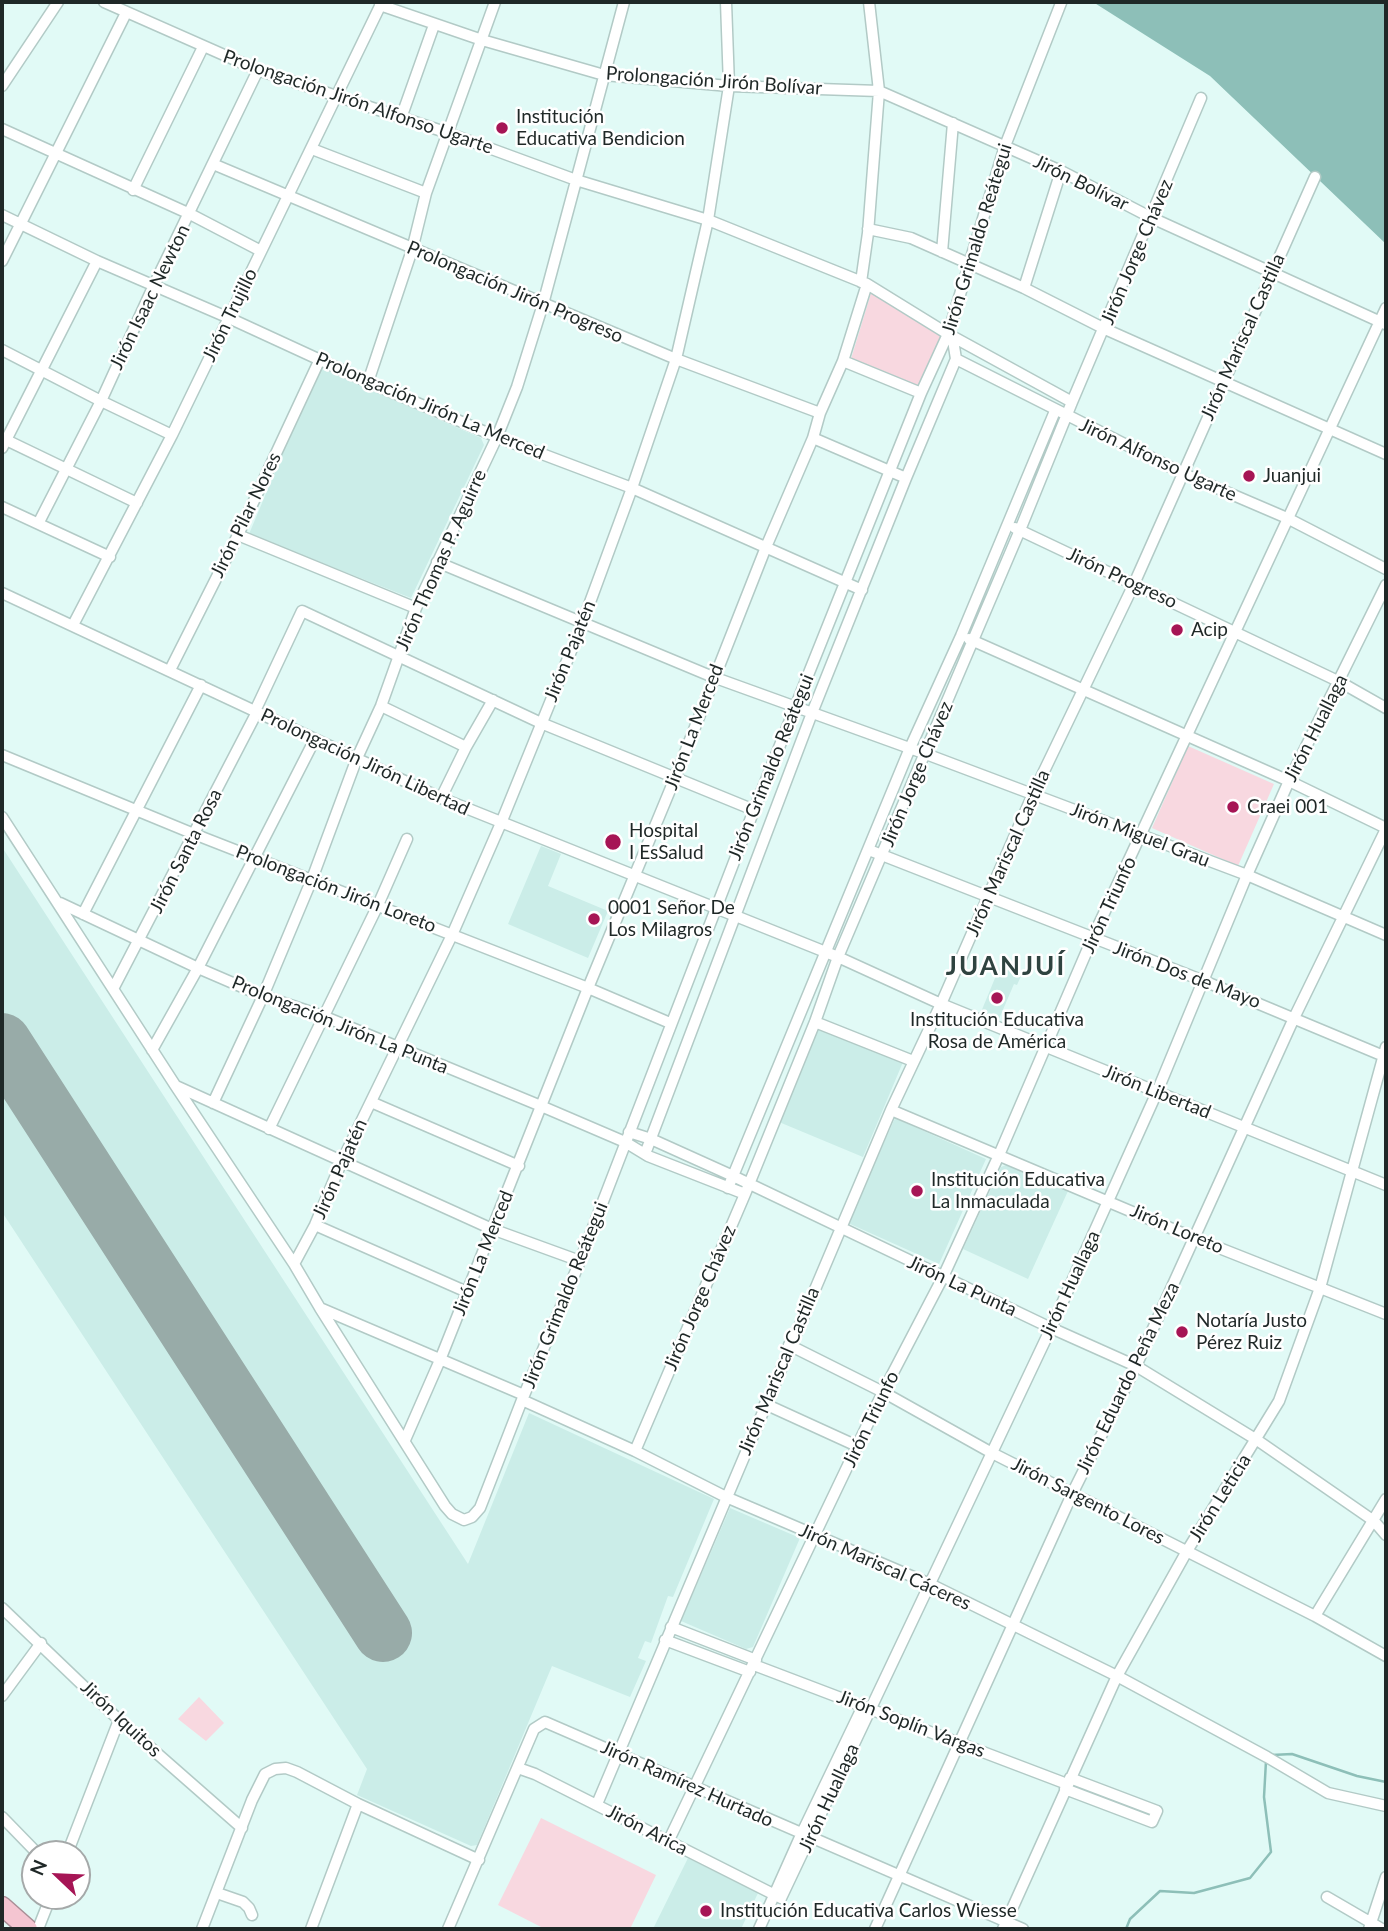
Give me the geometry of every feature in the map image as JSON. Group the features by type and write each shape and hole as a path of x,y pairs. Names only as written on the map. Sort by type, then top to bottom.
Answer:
{"highway":[{"path":"2,1906 28,1929"}],"street":[{"path":"2,86 58,2"},
{"name":"Prolongación Jirón Alfonso Ugarte","path":"104,2 258,70 448,133 576,180 708,219 864,283 948,334 1072,402"},
{"path":"368,382 412,250 426,193 495,2"},
{"name":"Jirón Thomas P. Aguirre","path":"213,1103 263,996 312,879 381,706 416,608 497,437 517,387 624,2"},
{"name":"Jirón Pajatén","path":"294,1264 452,935 501,823 582,624 632,488 676,359 708,219 729,86 726,2"},
{"name":"Jirón La Merced","path":"405,1440 519,1166 713,677 843,361 864,283 879,91 869,2"},
{"path":"1058,2 1072,7"},
{"name":"Jirón Grimaldo Reátegui","path":"405,1440 444,1506 464,1520 472,1517 480,1508 580,1261 715,908 921,393 948,334 1005,146 1058,2"},
{"name":"Prolongación Jirón Bolívar","path":"381,3 434,25 604,75 729,86 879,91 1005,146"},
{"name":"Jirón Trujillo","path":"73,625 172,435 381,3"},
{"path":"2,261 126,13"},
{"path":"401,118 434,25"},
{"path":"133,190 203,47"},
{"name":"Jirón Isaac Newton","path":"39,522 64,468 101,401 258,70"},
{"name":"Jirón Jorge Chávez","path":"635,1451 815,1022 838,957 1201,98"},
{"path":"942,252 953,124"},
{"path":"2,130 190,214 261,251"},
{"name":"Jirón Bolívar","path":"1005,146 1061,171 1152,218 1383,323"},
{"path":"312,149 426,193"},
{"name":"Prolongación Jirón Progreso","path":"213,164 676,359 820,413"},
{"path":"1024,288 1061,171"},
{"name":"Jirón Mariscal Castilla","path":"597,1804 839,1227 941,1004 1032,794 1134,584 1315,177"},
{"name":"Prolongación Jirón La Merced","path":"2,215 97,261 368,382 497,437 632,488 862,590"},
{"path":"868,229 911,238 1024,288 1105,329 1386,454"},
{"path":"97,261 3,442 137,503"},
{"name":"Jirón Triunfo","path":"668,1842 883,1392 943,1277 1185,737 1329,429 1383,323 1386,308"},
{"path":"948,334 953,340 956,359"},
{"path":"2,350 172,435"},
{"name":"Jirón Pilar Nores","path":"170,670 238,536 320,359"},
{"name":"Jirón Grimaldo Reátegui","path":"645,1154 812,713 956,359"},
{"name":"Jirón Alfonso Ugarte","path":"956,359 1055,411 1182,473 1287,518 1386,569"},
{"path":"843,361 921,393"},
{"name":"Jirón Jorge Chávez","path":"728,1188 910,748 961,636 1055,411"},
{"path":"813,439 906,478"},
{"path":"2,506 110,557"},
{"name":"Jirón Progreso","path":"1007,524 1340,682 1386,708"},
{"path":"238,536 416,608"},
{"name":"Jirón Miguel Grau","path":"437,562 713,677 1247,875 1386,935"},
{"name":"Jirón Huallaga","path":"759,1929 775,1894 781,1898 805,1837 930,1584 1051,1328 1157,1092 1289,781 1386,585"},
{"name":"Prolongación Jirón Libertad","path":"2,593 441,798 735,916"},
{"name":"Jirón Santa Rosa","path":"113,989 256,712 302,611 398,656"},
{"path":"961,636 1289,781 1386,828"},
{"path":"398,656 541,723 754,810"},
{"path":"83,914 201,685"},
{"path":"441,798 493,701"},
{"path":"381,706 466,747"},
{"path":"152,1050 198,968 315,739"},
{"name":"Prolongación Jirón Loreto","path":"2,755 670,1023"},
{"path":"2,817 175,1086 294,1264 405,1440"},
{"name":"Jirón Eduardo Peña Meza","path":"875,1929 1011,1625 1136,1366 1294,1018 1386,828"},
{"path":"269,1129 378,905 407,839"},
{"name":"Jirón Dos de Mayo","path":"869,850 1204,981 1385,1058"},
{"name":"Prolongación Jirón La Punta","path":"58,902 263,996 323,1016 541,1106 627,1137"},
{"name":"Jirón Libertad","path":"735,916 838,957 941,1004 1386,1185"},
{"path":"815,1022 913,1061"},
{"name":"Jirón Leticia","path":"1005,1926 1117,1676 1187,1551 1279,1401 1320,1288 1385,1058"},
{"path":"175,1086 492,1229 580,1261"},
{"path":"371,1102 519,1166"},
{"name":"Jirón Loreto","path":"891,1110 1195,1238 1386,1314"},
{"name":"Jirón La Punta","path":"627,1137 651,1139 733,1175 746,1189"},
{"name":"Jirón La Punta","path":"627,1137 645,1154 728,1188 746,1189 839,1227 1136,1366 1257,1440 1374,1521 1386,1535"},
{"path":"315,1225 467,1292"},
{"name":"Jirón Mariscal Cáceres","path":"320,1308 523,1398 726,1497 930,1584 1117,1676 1328,1793 1386,1806"},
{"name":"Jirón Sargento Lores","path":"789,1345 883,1392 992,1453 1315,1616 1386,1656"},
{"path":"765,1404 858,1446"},
{"path":"1315,1616 1386,1499"},
{"name":"Jirón Iquitos","path":"2,1608 119,1720 242,1828"},
{"name":"Jirón Soplín Vargas","path":"671,1628 753,1666"},
{"name":"Jirón Soplín Vargas","path":"665,1640 753,1666 1068,1784 1157,1811 1152,1822 1068,1784"},
{"path":"2,1696 41,1643"},
{"path":"72,1840 119,1720"},
{"name":"Jirón Ramírez Hurtado","path":"518,1768 534,1729 545,1722 1005,1926 1023,1929"},
{"path":"202,1929 261,1782 265,1774 275,1769 286,1768 297,1772 358,1804 479,1860"},
{"path":"448,1929 518,1768"},
{"name":"Jirón Arica","path":"518,1768 597,1804 775,1894"},
{"path":"311,1929 358,1804"},
{"path":"2,1817 24,1840"},
{"path":"1370,1926 1386,1877"},
{"path":"217,1893 243,1902 252,1915"},
{"path":"1327,1897 1370,1926 1382,1929"},
{"path":"38,1929 45,1910"}],"shaded area":[{"path":"1093,2 1386,2 1386,244 1210,76"},
{"path":"871,293 941,336 918,387 851,359"},
{"path":"323,369 481,438 484,445 411,598 249,534 317,372"},
{"path":"1188,746 1274,784 1238,866 1152,828"},
{"path":"541,846 561,854 548,886 608,911 588,958 508,924"},
{"path":"2,847 468,1564 529,1413 714,1499 673,1597 668,1596 651,1643 645,1641 638,1658 646,1661 630,1697 552,1666 477,1845 471,1846 357,1795 367,1769 2,1212"},
{"name":"Institución Educativa Rosa de América","path":"1000,966 1021,976 1017,985 1014,984 999,1019 981,1012"},
{"path":"820,1026 903,1062 863,1157 779,1122"},
{"name":"Institución Educativa La Inmaculada","path":"895,1118 986,1159 939,1264 848,1223"},
{"path":"1006,1165 1068,1191 1028,1279 963,1249 1001,1167"},
{"path":"730,1508 800,1538 753,1647 746,1649 681,1621"},
{"path":"199,1697 224,1723 206,1741 178,1719"},
{"path":"541,1818 656,1875 630,1929 545,1929 498,1905"},
{"name":"Institución Educativa Carlos Wiesse","path":"688,1858 758,1893 741,1929 653,1929"}],"waterway":[{"path":"1272,1755 1292,1754 1357,1776 1386,1782"},
{"path":"1126,1929 1130,1919 1160,1891 1194,1893 1250,1878 1271,1852 1264,1797 1266,1761"}],"runway":[{"path":"2,1042 383,1633"}],"place":[{"name":"Institución Educativa Bendicion","path":"502,128"},
{"name":"Juanjui","path":"1249,476"},
{"name":"Acip","path":"1177,630"},
{"name":"Craei 001","path":"1233,807"},
{"name":"Hospital I EsSalud","path":"613,842"},
{"name":"0001 Señor De Los Milagros","path":"594,919"},
{"name":"Institución Educativa Rosa de América","path":"997,998"},
{"name":"Institución Educativa La Inmaculada","path":"917,1191"},
{"name":"Notaría Justo Pérez Ruiz","path":"1182,1332"},
{"name":"Institución Educativa Carlos Wiesse","path":"706,1911"}],"district":[{"name":"JUANJUÍ","path":"1006,967"}]}
